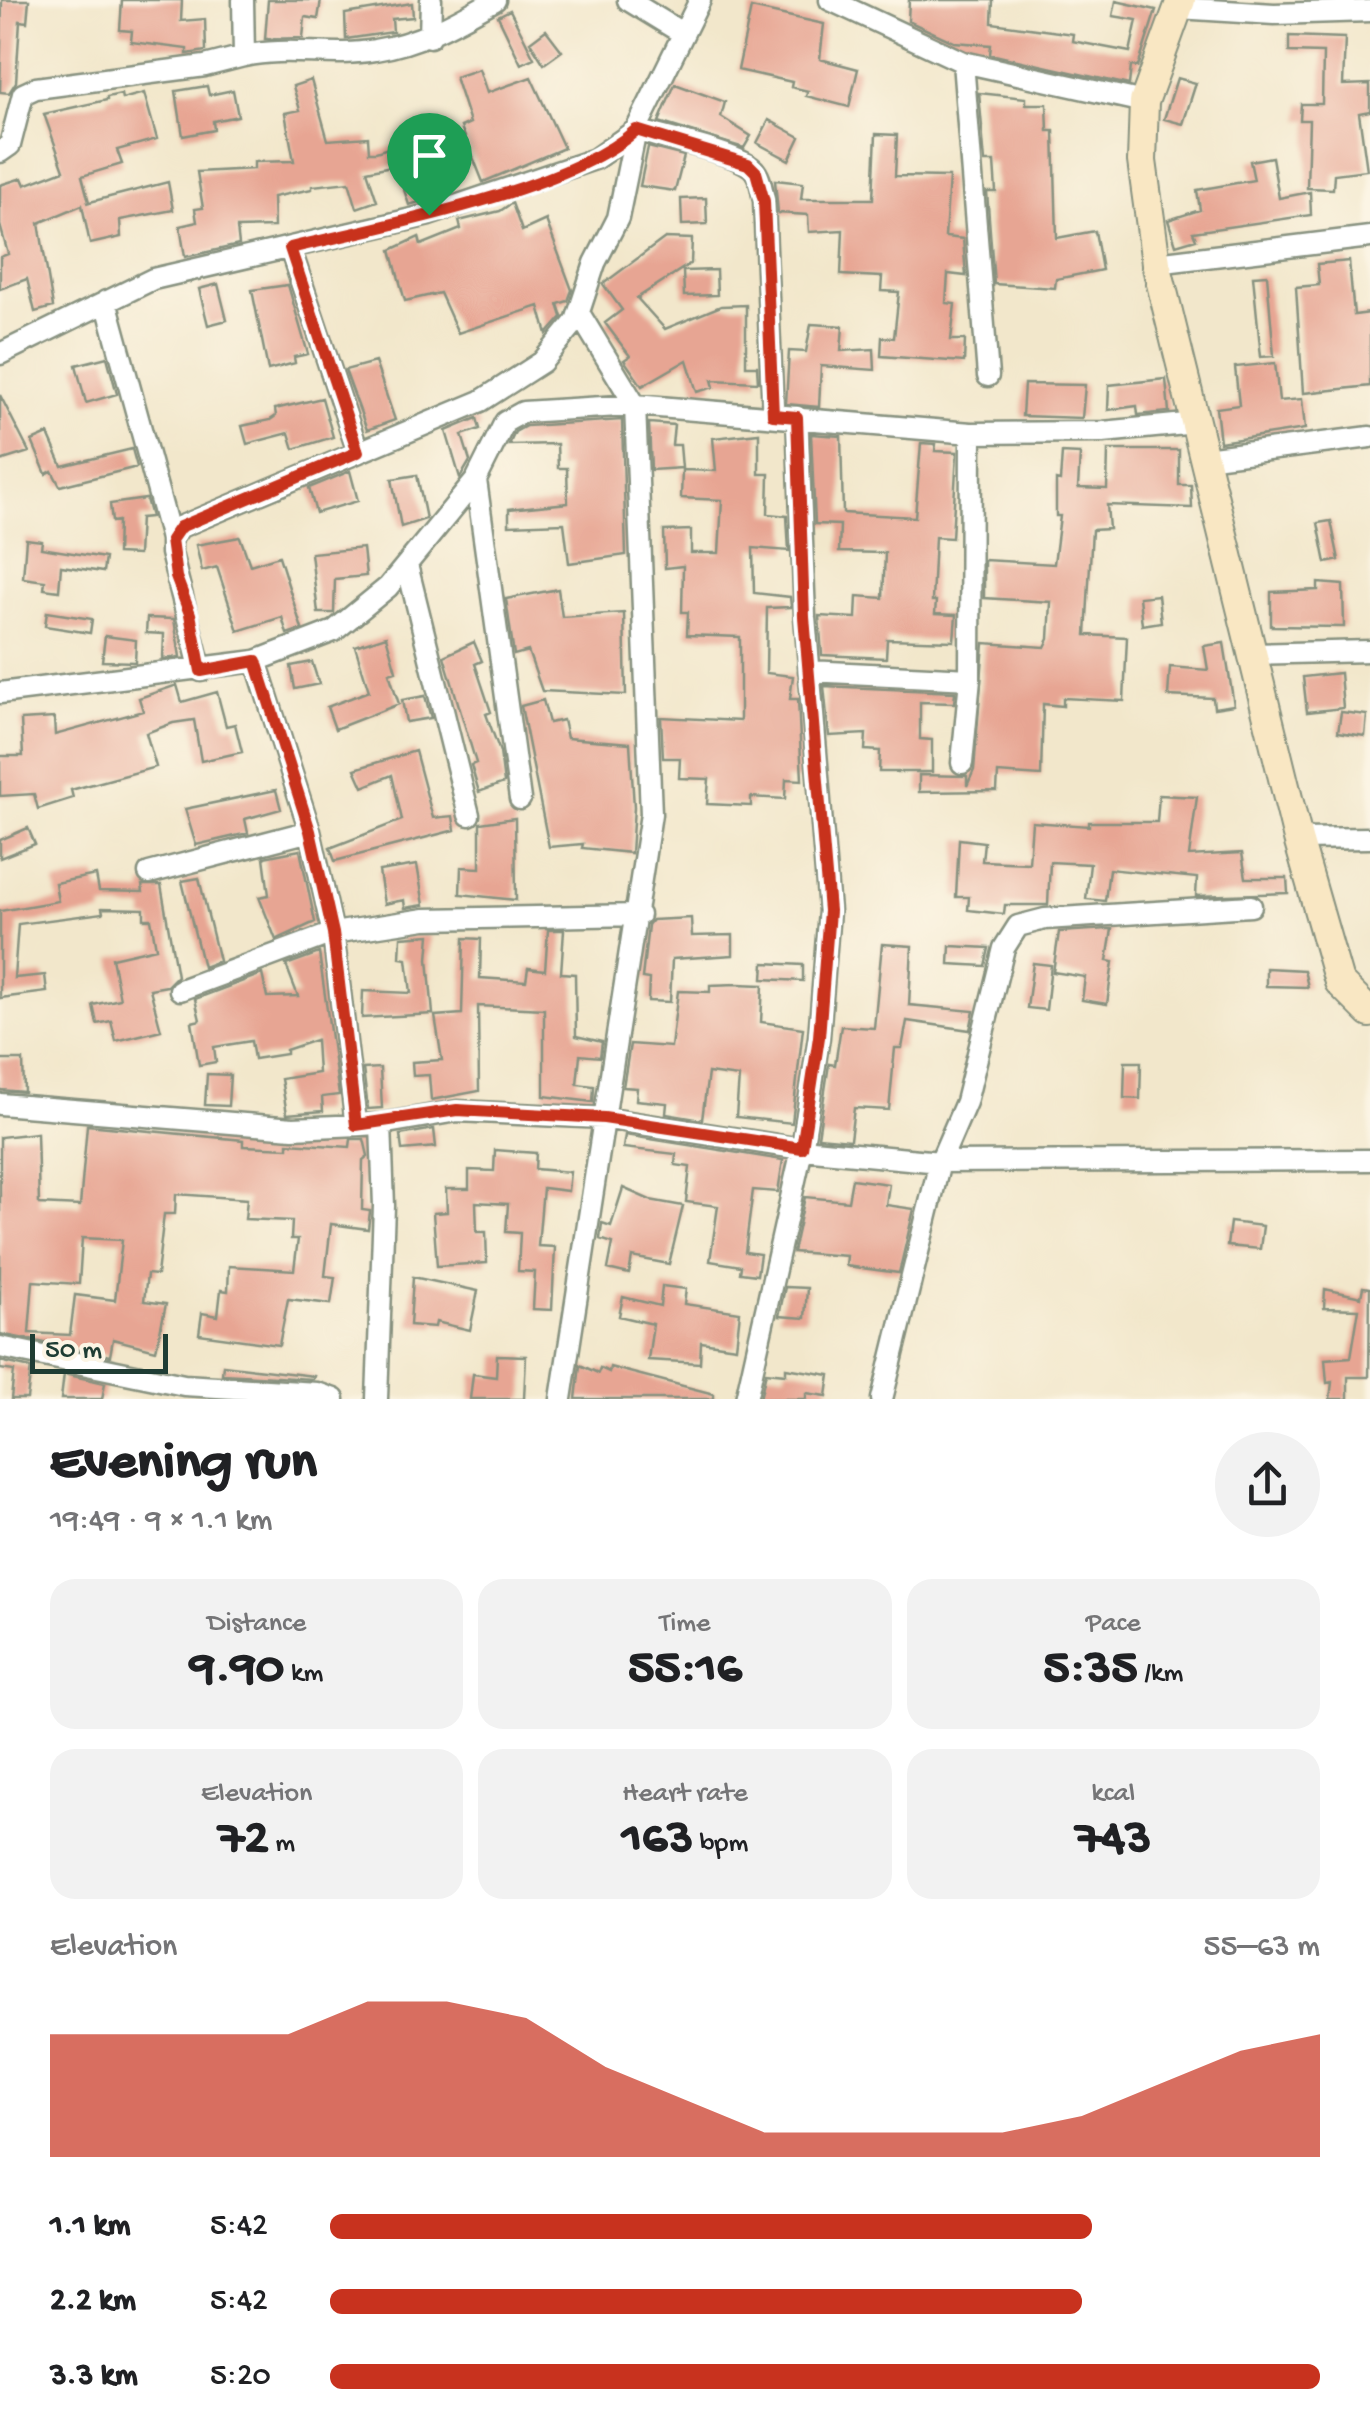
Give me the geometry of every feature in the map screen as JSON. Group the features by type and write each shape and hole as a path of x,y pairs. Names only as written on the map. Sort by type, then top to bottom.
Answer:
{"street":[{"path":"243,0 244,56"},
{"path":"430,37 431,0"},
{"path":"0,152 10,145 24,94 36,88 204,66 277,48 373,51 430,37 495,0"},
{"path":"628,0 682,33"},
{"path":"171,540 180,527 520,380 561,341 579,313 595,263 618,218 636,130 700,0"},
{"path":"830,0 963,62 1144,102"},
{"path":"1370,11 1274,14 1180,4 1144,102 1142,162 1156,263 1298,839 1340,982 1370,1013"},
{"path":"963,62 988,376"},
{"path":"0,354 152,280 429,215 595,160 636,130"},
{"path":"636,130 717,153 748,164 756,172 764,201 773,415"},
{"path":"1156,263 1370,237"},
{"path":"290,248 358,452"},
{"path":"106,302 171,540 176,577 190,614 201,671"},
{"path":"560,1399 652,814 634,405 579,313"},
{"path":"0,693 201,671 256,661 334,631 388,587 476,480 505,422 523,412 634,405 971,433 1103,432 1196,423"},
{"path":"746,1399 802,1148 819,1037 829,911 809,671 797,417"},
{"path":"962,763 970,680 971,433"},
{"path":"1205,458 1370,436"},
{"path":"476,480 520,799"},
{"path":"406,565 469,815"},
{"path":"1254,654 1370,651"},
{"path":"256,661 310,831 333,933 356,1125"},
{"path":"809,671 970,680"},
{"path":"149,873 310,831"},
{"path":"1298,839 1370,838"},
{"path":"882,1399 940,1162 966,1102 1004,948 1018,926 1045,919 1251,906"},
{"path":"180,990 333,933 425,919 639,915"},
{"path":"0,1104 293,1128 381,1124 457,1110 604,1118 802,1148 940,1162 1370,1160"},
{"path":"376,1399 384,1206 381,1124"},
{"path":"0,1346 184,1385 317,1393 334,1399"}],"building":[{"path":"2,0 29,0 27,22 20,21 16,82 9,93 0,92"},
{"path":"122,0 182,0 181,21 205,19 206,51 187,54 187,49 131,42 132,31 120,30"},
{"path":"268,0 321,0 318,19 305,17 303,38 265,39"},
{"path":"909,0 993,0 992,23 1073,34 1072,41 1130,52 1137,20 1113,16 1116,1 1156,10 1138,67 1131,66 1129,85 990,54 991,45 954,42 908,21"},
{"path":"412,3 413,17 392,19 393,32 346,39 345,14"},
{"path":"751,8 824,24 820,59 858,69 849,107 806,96 808,91 791,87 792,82 738,70"},
{"path":"510,10 534,58 521,64 498,16"},
{"path":"546,30 562,51 544,64 530,42"},
{"path":"1289,36 1345,38 1343,85 1370,84 1370,111 1359,113 1367,170 1334,174 1333,189 1307,188 1309,120 1300,120 1301,104 1322,104 1323,53 1289,52"},
{"path":"479,69 487,93 531,77 564,148 483,182 461,127 470,123 455,77"},
{"path":"1177,78 1196,83 1183,124 1164,119"},
{"path":"311,80 328,140 368,137 369,152 376,152 419,138 448,194 409,205 396,165 367,171 377,201 357,208 349,182 312,186 273,197 274,227 237,228 239,245 185,257 180,226 197,222 195,209 203,208 197,172 254,169 254,162 294,161 285,113 300,110 293,86"},
{"path":"675,84 725,102 721,117 751,136 744,148 659,122"},
{"path":"207,86 209,95 233,90 238,116 213,121 214,130 183,136 176,91"},
{"path":"144,93 157,139 117,150 122,164 82,176 89,202 86,203 168,182 173,210 120,220 121,237 90,244 82,205 39,223 53,307 35,312 27,279 0,289 0,257 8,254 0,225 0,185 22,178 25,185 64,170 44,114 121,94 122,99"},
{"path":"979,93 1026,98 1026,104 1047,104 1048,131 1054,131 1057,238 1095,231 1102,270 1056,279 1055,288 994,284 987,192 996,192 994,162 985,162"},
{"path":"769,120 800,137 789,160 757,143"},
{"path":"876,134 897,135 895,176 949,177 945,237 963,239 966,276 948,274 946,303 955,304 951,340 965,340 964,362 881,356 882,337 894,338 899,292 881,291 882,277 841,275 843,230 809,232 808,215 778,213 775,180 803,183 801,199 873,199"},
{"path":"648,147 684,156 675,191 640,186"},
{"path":"1272,157 1279,198 1310,192 1311,215 1193,232 1196,239 1176,245 1168,220 1200,210 1197,190 1254,180 1250,161"},
{"path":"706,198 707,224 682,225 681,199"},
{"path":"512,203 522,231 546,220 572,290 568,301 558,304 562,317 547,334 539,306 458,333 440,293 405,301 391,250 419,237 421,245 461,229 459,221 500,211"},
{"path":"665,238 692,239 691,263 637,298 665,329 721,306 746,305 746,366 757,366 758,382 712,380 714,387 697,392 687,360 642,386 624,360 630,356 605,323 622,310 603,284"},
{"path":"1349,261 1354,315 1370,313 1370,386 1303,393 1296,287 1319,285 1317,264"},
{"path":"716,270 717,295 684,296 683,271"},
{"path":"1267,275 1274,356 1261,357 1253,276"},
{"path":"218,284 227,320 208,325 199,289"},
{"path":"288,285 308,354 294,357 295,363 268,370 252,290"},
{"path":"811,324 843,326 841,351 874,349 875,370 821,366 819,407 786,404 789,351 806,352"},
{"path":"107,357 117,394 86,403 76,365"},
{"path":"375,362 395,420 367,430 345,370"},
{"path":"1275,363 1279,401 1302,399 1305,429 1220,442 1216,408 1239,405 1235,367"},
{"path":"1166,379 1169,412 1138,415 1137,406 1108,410 1109,385"},
{"path":"1024,384 1085,385 1082,418 1022,416"},
{"path":"0,395 29,452 0,461"},
{"path":"322,398 333,437 294,449 289,433 247,444 242,426 270,420 276,416 275,409"},
{"path":"477,418 480,429 462,435 470,461 460,478 446,431"},
{"path":"622,420 626,555 569,563 564,523 509,525 509,509 568,503 567,468 558,468 557,444 509,445 515,432 526,426"},
{"path":"649,423 674,425 672,445 680,445 682,468 651,470"},
{"path":"759,433 759,474 769,474 768,514 787,516 789,551 753,548 754,593 790,597 791,607 767,608 766,673 793,676 790,699 798,699 802,780 786,779 785,799 751,797 751,806 707,804 709,779 679,778 680,758 663,758 661,717 740,721 740,637 687,635 688,612 682,612 683,566 665,568 664,531 691,530 691,553 719,553 722,500 681,498 682,470 716,471 713,438"},
{"path":"48,434 62,466 132,449 137,467 60,486 52,471 46,474 32,441"},
{"path":"811,434 841,436 843,513 915,517 921,443 936,444 935,451 957,452 952,538 935,537 932,601 936,601 935,614 956,615 954,641 887,639 886,658 822,655 819,616 856,618 857,596 883,598 885,553 839,552 840,525 815,524"},
{"path":"1108,450 1179,450 1179,485 1191,485 1192,508 1107,505 1109,529 1092,530 1086,635 1127,637 1124,701 1063,698 1063,706 1043,704 1041,776 998,773 997,791 919,792 919,775 967,776 967,786 974,770 984,643 1045,647 1049,639 1051,602 984,598 984,560 1054,564 1060,516 1056,516 1056,480 1060,481 1062,453 1080,454 1078,488 1107,489"},
{"path":"350,471 358,501 316,513 309,488"},
{"path":"417,475 426,519 401,527 392,479"},
{"path":"146,499 151,517 140,518 138,555 117,554 118,521 112,522 110,504"},
{"path":"1331,521 1339,560 1326,563 1318,523"},
{"path":"240,537 250,565 279,556 302,629 287,634 282,617 238,631 217,567 202,571 196,545"},
{"path":"26,539 42,541 41,548 105,558 103,572 61,566 59,591 44,589 45,581 23,578"},
{"path":"363,548 366,576 335,579 334,613 318,613 311,553"},
{"path":"1318,583 1343,585 1344,627 1271,626 1271,592 1318,590"},
{"path":"558,589 562,617 624,613 626,695 542,691 528,651 514,655 506,599"},
{"path":"1158,595 1161,622 1142,625 1139,597"},
{"path":"47,612 92,619 90,633 45,626"},
{"path":"147,618 174,619 180,657 163,659 164,634 146,633"},
{"path":"105,636 136,640 135,662 102,661"},
{"path":"386,636 396,671 389,673 399,704 335,729 327,707 369,691 355,646"},
{"path":"474,642 482,661 475,664 491,712 486,714 500,752 504,783 479,792 471,765 476,763 444,656"},
{"path":"1224,643 1234,705 1214,708 1213,698 1168,696 1170,667 1208,670 1204,646"},
{"path":"312,662 319,684 295,689 291,666"},
{"path":"1340,673 1343,708 1307,712 1303,677"},
{"path":"177,685 182,702 217,692 226,726 235,724 242,752 201,761 194,720 173,723 146,733 156,767 71,790 73,798 38,809 34,794 0,796 0,756 23,756 21,720 54,718 55,735 143,711 139,698"},
{"path":"824,686 955,692 954,703 920,702 920,739 932,740 932,772 879,772 880,751 865,750 866,734 829,736"},
{"path":"425,696 431,718 406,722 402,700"},
{"path":"543,700 549,723 563,720 567,738 630,743 634,807 631,853 582,848 583,844 549,847 521,706"},
{"path":"1341,712 1367,715 1365,736 1338,732"},
{"path":"415,751 433,818 453,816 455,830 335,861 330,848 402,820 392,775 363,787 355,769"},
{"path":"276,790 281,809 245,819 248,833 196,845 185,809"},
{"path":"1159,795 1197,797 1189,856 1242,853 1246,878 1287,878 1288,893 1196,896 1197,878 1109,869 1105,901 1086,899 1090,864 1050,862 1048,905 1005,905 1004,914 968,910 969,897 956,897 959,839 984,842 982,861 1029,863 1032,822 1089,826 1089,822 1157,822"},
{"path":"515,818 516,900 460,894 461,867 480,868 480,823"},
{"path":"28,828 35,844 0,858 0,840"},
{"path":"300,850 315,922 276,940 259,897 269,895 264,857"},
{"path":"417,865 424,905 405,908 404,900 384,904 379,871"},
{"path":"96,875 99,891 143,892 142,885 161,885 177,976 167,986 150,989 161,1030 116,1041 111,1021 97,1024 93,1005 120,999 112,958 156,948 151,919 144,919 144,909 102,908 103,913 18,924 14,978 45,975 47,992 0,998 0,911 58,901 55,883"},
{"path":"199,878 219,961 203,967 182,881"},
{"path":"691,918 692,936 733,935 733,955 672,959 670,1002 648,1001 649,979 642,978 648,925 652,920"},
{"path":"1112,929 1107,961 1113,962 1107,1004 1082,1000 1085,977 1053,972 1059,932"},
{"path":"548,930 564,930 561,973 575,974 576,1036 602,1042 600,1057 580,1055 577,1084 594,1086 593,1102 544,1096 544,1009 478,1006 479,1091 431,1100 429,1075 413,1076 412,1062 442,1060 435,1016 462,1014 464,938 481,939 480,978 526,981 528,968 545,970"},
{"path":"430,935 433,1014 362,1018 363,991 411,993 407,959 400,958 401,937"},
{"path":"882,944 912,946 909,1005 974,1011 970,1030 907,1021 902,1048 895,1048 889,1110 854,1108 850,1140 818,1137 829,1064 835,1065 841,1026 874,1028"},
{"path":"950,946 989,948 985,966 949,964"},
{"path":"319,953 339,1095 322,1097 323,1111 287,1114 281,1079 318,1073 316,1040 286,1050 286,1054 254,1059 251,1041 214,1047 216,1062 199,1065 192,1022 200,1020 195,999 262,974 267,997 298,996 286,965"},
{"path":"764,963 803,965 803,981 763,979"},
{"path":"1033,963 1051,965 1046,1010 1027,1008"},
{"path":"1266,968 1304,970 1308,987 1266,986"},
{"path":"710,985 763,985 761,1022 803,1028 792,1123 736,1117 739,1077 708,1073 702,1120 666,1114 667,1103 636,1100 637,1088 623,1087 630,1044 671,1047 678,991 710,992"},
{"path":"0,1060 23,1060 24,1092 0,1090"},
{"path":"1125,1062 1141,1062 1140,1099 1124,1098"},
{"path":"380,1068 382,1108 368,1109 363,1069"},
{"path":"207,1074 230,1075 228,1106 205,1105"},
{"path":"87,1125 243,1140 243,1146 288,1148 288,1143 350,1147 351,1139 364,1139 368,1156 363,1160 362,1210 370,1211 368,1229 331,1224 325,1276 335,1277 331,1304 288,1299 279,1345 199,1334 202,1313 218,1316 221,1290 228,1291 229,1266 294,1270 298,1239 291,1239 292,1221 245,1219 247,1199 176,1194 175,1214 164,1214 157,1275 147,1274 144,1301 166,1304 156,1350 113,1339 110,1356 0,1334 0,1137 37,1133 39,1204 80,1206","holes":["82,1238 122,1240 115,1300 75,1295 70,1335 29,1333 33,1281 79,1284"]},
{"path":"434,1129 436,1147 402,1150 400,1135"},
{"path":"625,1135 783,1160 778,1192 753,1190 745,1252 760,1254 757,1275 740,1273 741,1266 710,1261 718,1206 686,1202 690,1167 675,1165 676,1154 623,1148"},
{"path":"495,1150 536,1153 535,1169 570,1172 568,1191 543,1188 538,1246 555,1247 552,1310 533,1309 535,1272 518,1271 520,1233 506,1232 508,1204 476,1202 477,1232 486,1232 487,1263 437,1266 433,1213 447,1212 446,1189 469,1189 469,1170 494,1171"},
{"path":"852,1179 889,1184 886,1205 914,1209 899,1273 846,1266 847,1256 793,1252 805,1197 848,1201"},
{"path":"623,1188 650,1200 683,1206 669,1264 632,1257 629,1274 608,1269 613,1243 600,1239 602,1223 611,1226"},
{"path":"1230,1222 1263,1226 1260,1249 1227,1246"},
{"path":"413,1277 478,1291 470,1330 436,1322 435,1327 410,1325"},
{"path":"662,1286 686,1289 684,1304 740,1312 736,1347 701,1342 700,1363 648,1360 653,1324 619,1316 623,1297 660,1306"},
{"path":"785,1287 807,1288 805,1318 779,1316"},
{"path":"1363,1287 1370,1288 1369,1377 1348,1377 1348,1399 1330,1399 1332,1382 1327,1383 1325,1359 1351,1357 1359,1309 1324,1308 1325,1289 1361,1297"},
{"path":"497,1355 526,1356 524,1399 470,1399 473,1374 496,1377"},
{"path":"0,1361 31,1368 27,1399 11,1399 14,1371 0,1369"},
{"path":"223,1365 314,1376 313,1379 222,1374"},
{"path":"580,1365 598,1373 600,1368 609,1372 610,1367 714,1394 714,1399 576,1399"},
{"path":"786,1368 830,1375 827,1396 806,1393 806,1399 760,1399 766,1372 786,1374"},
{"path":"64,1374 105,1383 102,1399 61,1399"}],"route":[{"path":"636,130 717,153 748,164 756,172 764,201 773,415 797,417 804,617 826,846 829,911 819,1037 802,1148 604,1118 457,1110 356,1125 333,933 310,831 256,661 201,671 190,614 170,553 171,540 180,527 358,452 290,248 429,215 595,160 636,130"}]}
